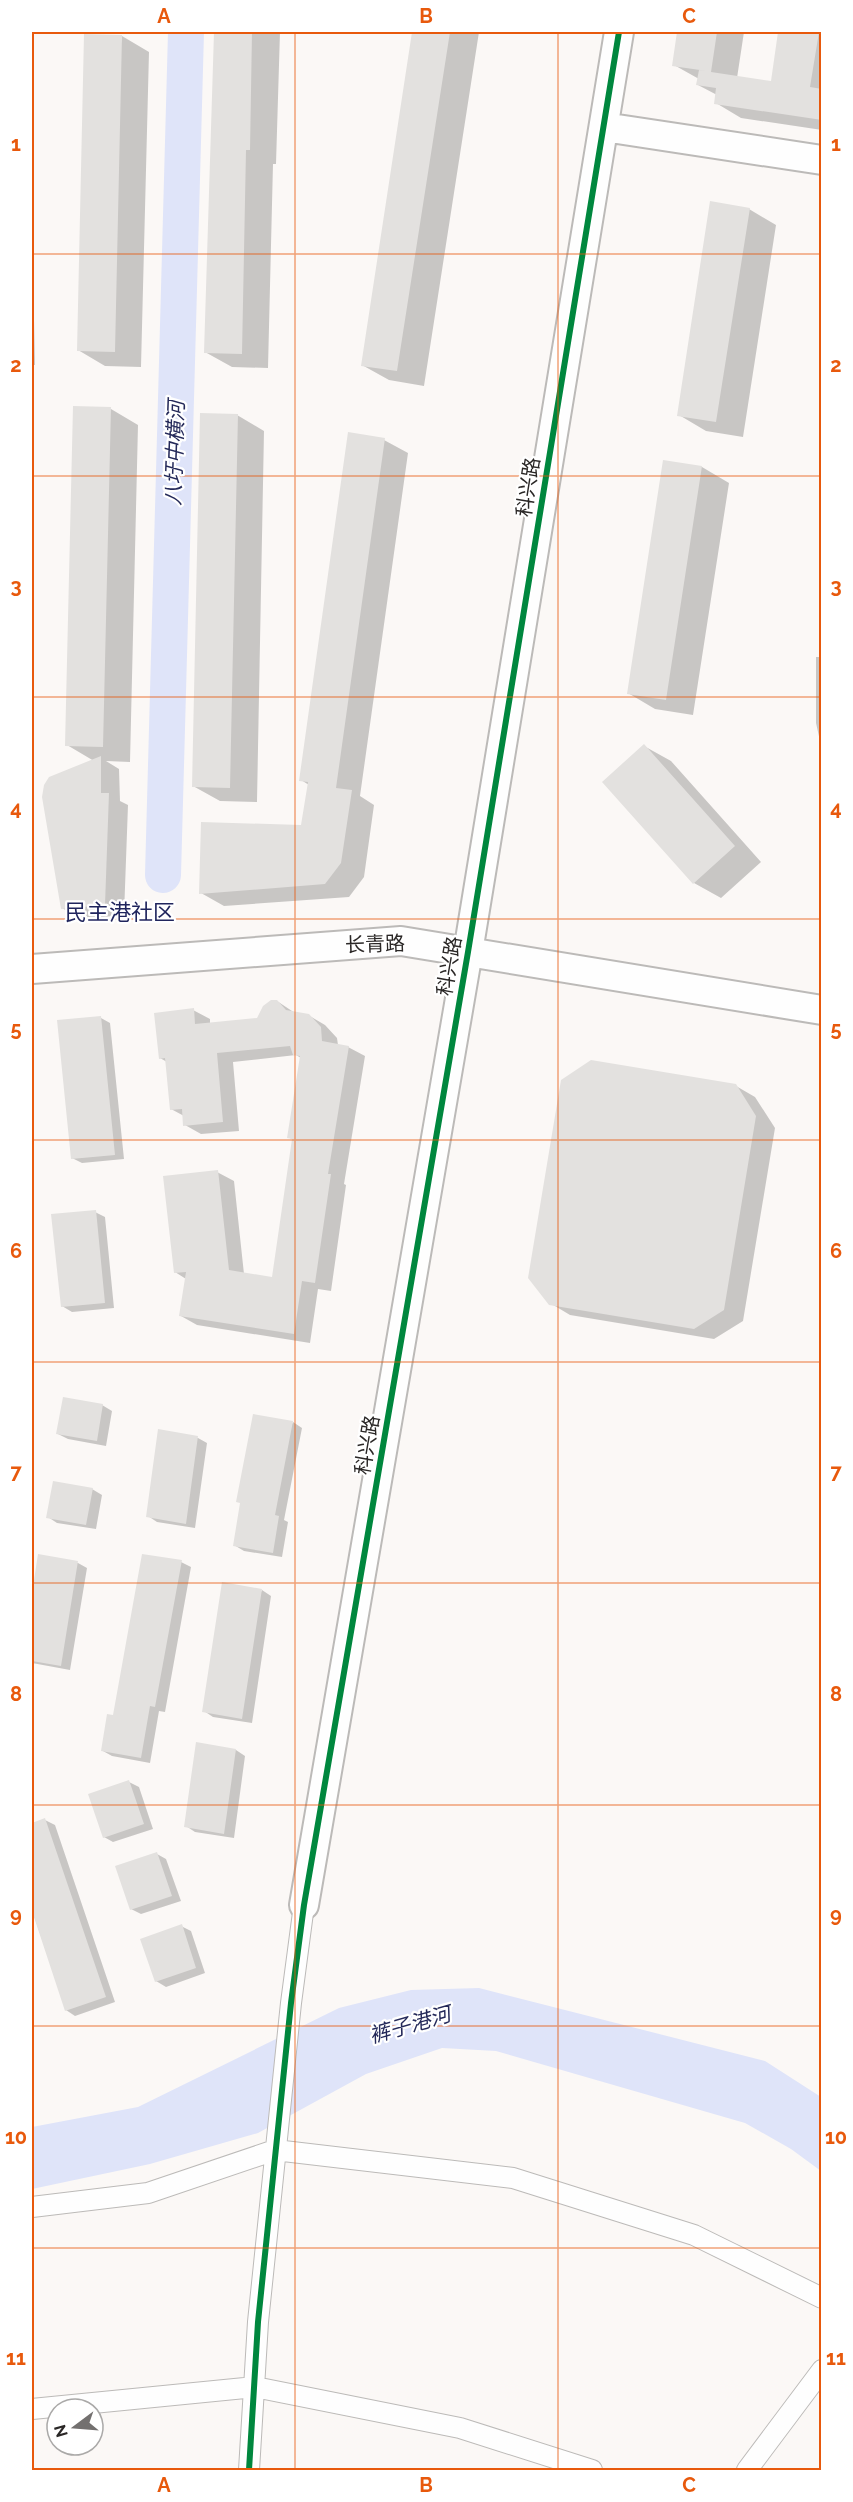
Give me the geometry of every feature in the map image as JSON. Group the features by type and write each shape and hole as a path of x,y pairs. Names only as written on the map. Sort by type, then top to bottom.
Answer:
{"street":[{"name":"科兴路","path":"304,1905 468,952 619,32"},
{"path":"604,127 822,160"},
{"name":"长青路","path":"32,969 401,941 822,1010"},
{"path":"249,2470 258,2322 291,2002 304,1905"},
{"path":"32,2207 148,2193 275,2150 513,2178 694,2235 822,2298"},
{"path":"747,2470 822,2370"},
{"path":"32,2409 255,2387 460,2428 592,2470"}],"water":[{"name":"裤子港河","path":"479,1988 765,2061 821,2097 821,2171 791,2149 745,2123 496,2051 442,2048 366,2074 258,2133 150,2164 32,2189 32,2127 138,2107 339,2008 411,1990"}],"building":[{"path":"214,32 252,32 250,150 246,150 242,354 204,353"},
{"path":"412,32 450,32 397,371 361,366"},
{"path":"677,32 717,32 711,72 771,81 778,32 819,32 810,87 822,89 822,120 714,104 716,88 696,85 699,70 707,71 672,66"},
{"path":"84,34 122,35 115,352 77,351"},
{"path":"710,201 750,208 716,422 677,416"},
{"path":"73,406 111,407 103,747 65,746"},
{"path":"200,413 238,414 230,788 192,787"},
{"path":"348,432 385,438 336,788 352,790 341,863 325,884 199,894 201,822 301,825 308,782 299,781"},
{"path":"663,460 702,466 666,700 627,694"},
{"path":"644,744 735,846 693,884 602,782"},
{"path":"101,756 101,793 109,793 105,905 61,909 42,797 44,785 49,777"},
{"path":"271,1000 277,1000 286,1010 309,1014 321,1027 322,1041 349,1046 328,1174 331,1174 315,1283 302,1281 294,1334 179,1316 186,1272 174,1273 163,1176 218,1170 229,1270 272,1277 292,1139 287,1138 300,1056 293,1055 290,1046 217,1053 223,1122 183,1126 182,1109 170,1110 165,1058 159,1059 154,1013 194,1008 195,1024 257,1018 263,1006"},
{"path":"101,1016 115,1155 71,1159 57,1020"},
{"path":"591,1060 736,1084 756,1116 724,1310 694,1329 549,1305 528,1278 561,1080"},
{"path":"96,1210 105,1303 61,1307 51,1214"},
{"path":"63,1397 103,1404 97,1441 56,1434"},
{"path":"253,1414 293,1421 275,1515 279,1516 273,1553 233,1546 240,1503 236,1502"},
{"path":"158,1429 198,1436 186,1524 146,1517"},
{"path":"53,1481 93,1488 86,1525 46,1518"},
{"path":"38,1554 78,1561 61,1666 32,1661 32,1593"},
{"path":"142,1554 182,1560 155,1707 150,1706 141,1758 101,1751 107,1714 113,1715"},
{"path":"222,1582 262,1589 242,1719 202,1712"},
{"path":"196,1742 236,1749 224,1834 184,1827"},
{"path":"129,1780 144,1824 103,1838 88,1794"},
{"path":"45,1818 106,1997 65,2011 32,1911 32,1823"},
{"path":"157,1852 172,1896 130,1910 115,1866"},
{"path":"182,1924 196,1968 155,1982 140,1939"}],"waterway":[{"name":"八圩中横河","path":"163,875 186,32"}],"cycle path":[{"path":"249,2470 258,2322 291,2003 304,1905 468,952 619,32"}],"district":[{"name":"民主港社区","path":"120,912"}]}
